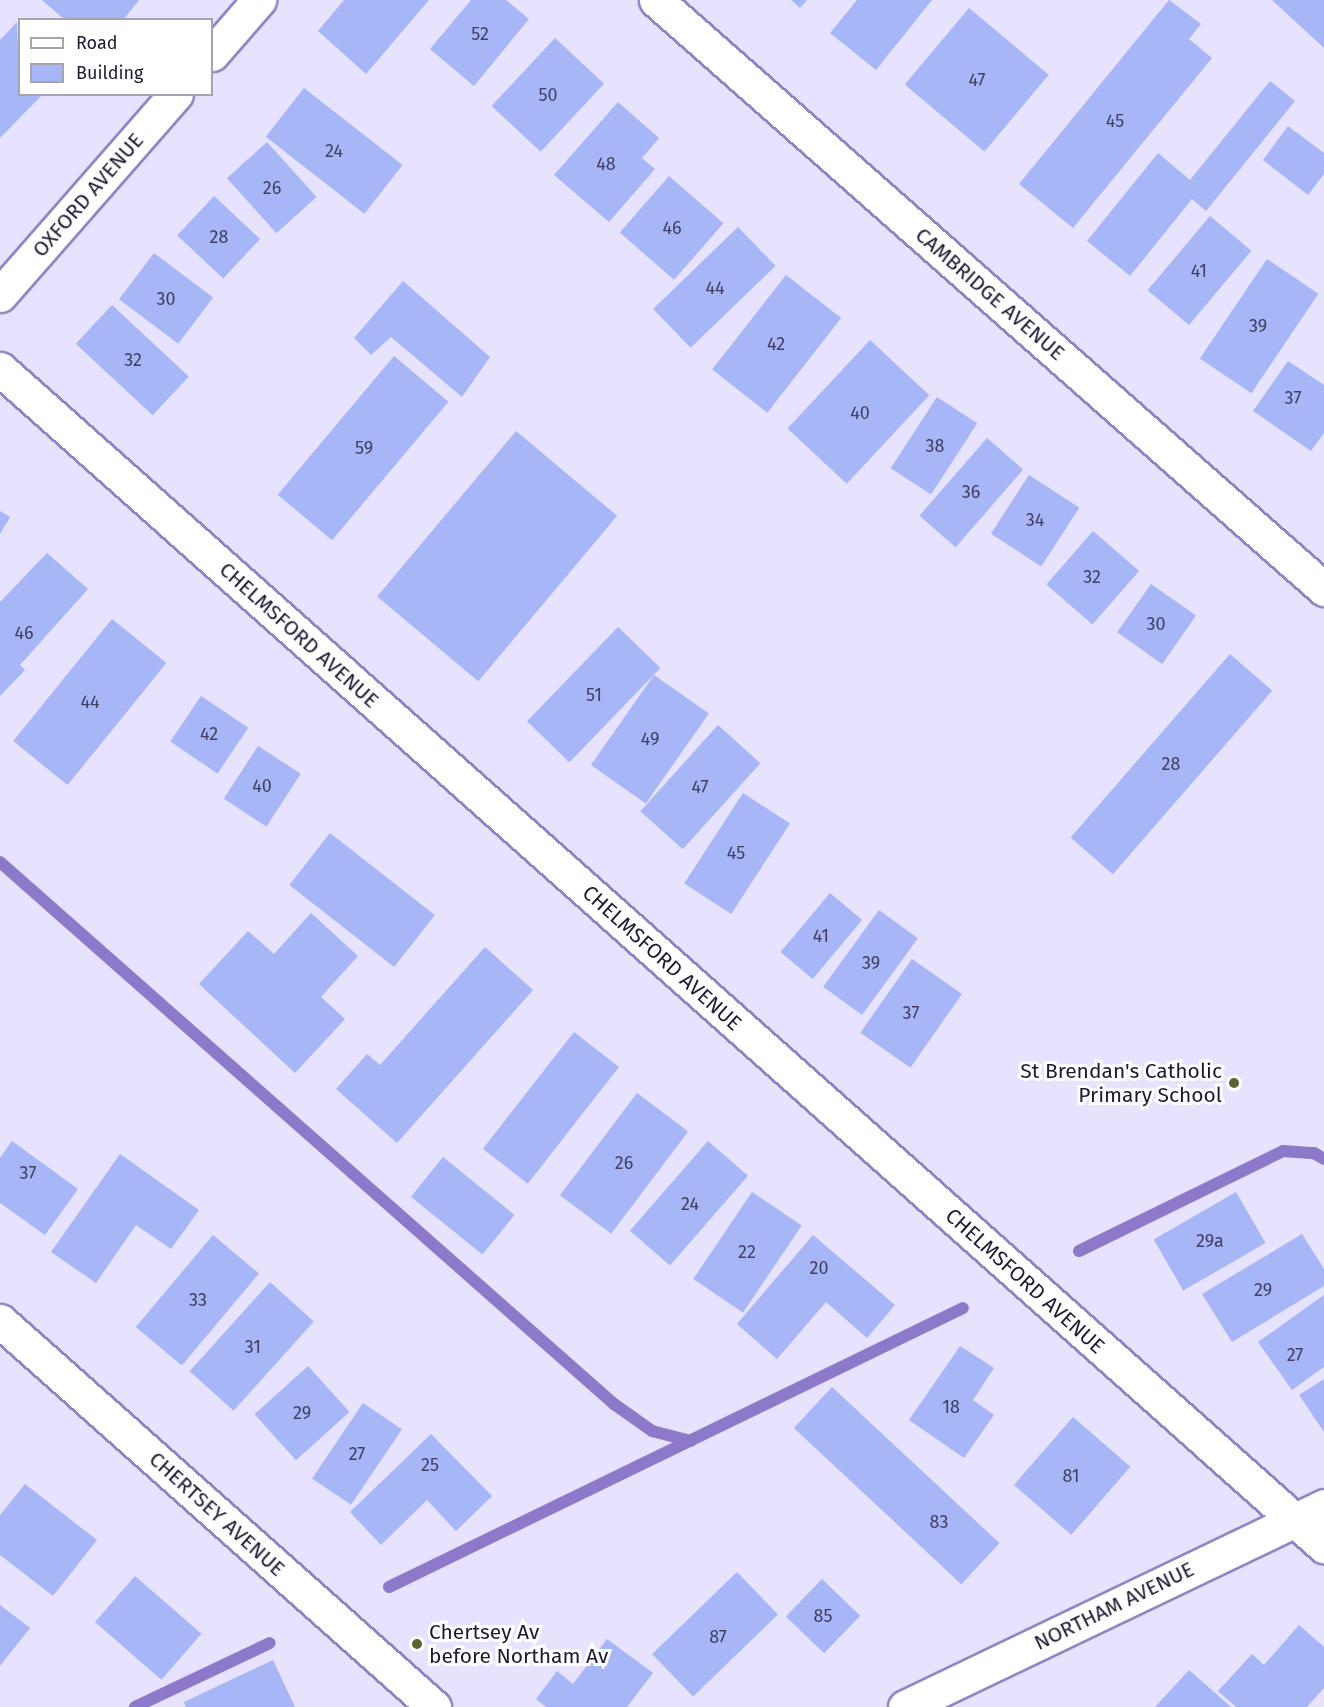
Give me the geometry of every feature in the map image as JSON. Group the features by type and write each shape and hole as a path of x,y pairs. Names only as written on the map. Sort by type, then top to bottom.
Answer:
{"street":[{"path":"213,53 259,0"},
{"name":"CAMBRIDGE AVENUE","path":"656,0 1324,589"},
{"name":"OXFORD AVENUE","path":"0,295 174,96"},
{"name":"CHELMSFORD AVENUE","path":"0,369 1324,1546"},
{"name":"CHERTSEY AVENUE","path":"0,1321 434,1707"},
{"name":"NORTHAM AVENUE","path":"905,1707 1324,1506"}],"building":[{"path":"42,0 139,0 125,18 63,18"},
{"path":"344,0 429,0 366,74 318,31"},
{"path":"471,0 506,0 529,19 474,86 430,49"},
{"path":"791,0 807,0 800,8"},
{"path":"857,0 932,0 876,70 830,33"},
{"path":"1169,0 1201,24 1189,39 1212,58 1073,228 1019,184"},
{"path":"1272,0 1324,0 1324,48"},
{"path":"969,8 1049,75 984,151 905,85"},
{"path":"17,22 18,96 41,96 0,138 0,40"},
{"path":"555,38 604,84 541,152 492,106"},
{"path":"1270,81 1295,101 1206,211 1192,199 1130,276 1087,241 1158,153 1190,180"},
{"path":"304,88 403,165 364,214 266,137"},
{"path":"618,102 659,138 642,158 655,169 609,222 554,175"},
{"path":"1288,126 1324,153 1324,174 1308,195 1263,160"},
{"path":"267,142 317,197 276,233 227,178"},
{"path":"669,176 723,223 674,280 620,233"},
{"path":"214,196 260,239 223,278 177,235"},
{"path":"1210,216 1251,251 1189,325 1148,290"},
{"path":"738,227 776,266 691,348 653,309"},
{"path":"154,253 213,298 178,344 119,299"},
{"path":"1267,259 1318,294 1251,393 1200,358"},
{"path":"786,275 841,318 767,413 712,370"},
{"path":"403,281 490,357 462,397 391,337 371,355 354,338"},
{"path":"112,305 189,377 153,415 76,344"},
{"path":"870,340 929,395 847,484 787,428"},
{"path":"394,356 448,402 332,540 278,495"},
{"path":"1288,361 1324,385 1324,433 1311,451 1253,411"},
{"path":"937,397 977,423 931,494 891,468"},
{"path":"516,431 617,516 478,681 377,596"},
{"path":"987,438 1023,469 956,547 919,516"},
{"path":"1029,475 1079,508 1041,566 991,534"},
{"path":"0,511 10,517 0,534"},
{"path":"1093,531 1139,571 1092,625 1046,585"},
{"path":"47,553 88,589 20,665 25,670 0,696 0,602"},
{"path":"1151,584 1196,616 1162,664 1117,632"},
{"path":"112,619 166,663 68,785 13,741"},
{"path":"618,627 660,668 569,762 527,721"},
{"path":"1230,654 1272,691 1113,874 1071,837"},
{"path":"654,675 709,713 646,804 591,765"},
{"path":"201,696 248,728 217,773 170,742"},
{"path":"718,725 760,763 683,849 640,811"},
{"path":"258,746 301,774 266,827 224,799"},
{"path":"743,793 790,823 731,914 684,884"},
{"path":"330,833 435,915 394,967 289,885"},
{"path":"830,893 862,920 813,979 781,952"},
{"path":"879,910 918,938 862,1015 823,987"},
{"path":"311,913 358,956 321,997 345,1019 295,1073 199,984 248,931 274,954"},
{"path":"485,947 533,990 397,1143 336,1089 367,1054 380,1065"},
{"path":"912,959 962,994 910,1068 860,1033"},
{"path":"574,1032 619,1067 528,1184 483,1149"},
{"path":"637,1093 688,1132 611,1234 560,1195"},
{"path":"12,1141 78,1189 45,1235 0,1203 0,1158"},
{"path":"708,1141 748,1176 670,1266 630,1231"},
{"path":"120,1154 199,1210 171,1249 136,1225 96,1283 51,1252"},
{"path":"443,1157 514,1215 482,1255 411,1197"},
{"path":"752,1192 802,1226 743,1313 693,1279"},
{"path":"1236,1192 1266,1243 1183,1291 1154,1240"},
{"path":"1302,1234 1324,1269 1324,1286 1232,1342 1202,1294"},
{"path":"213,1235 259,1274 182,1365 136,1327"},
{"path":"813,1235 895,1305 867,1338 826,1302 777,1359 737,1324"},
{"path":"270,1282 314,1321 234,1411 190,1371"},
{"path":"1324,1295 1324,1367 1292,1390 1258,1342"},
{"path":"960,1346 994,1368 973,1400 994,1415 964,1458 909,1420"},
{"path":"308,1366 349,1412 296,1460 254,1414"},
{"path":"1324,1379 1324,1432 1299,1395"},
{"path":"832,1387 999,1543 961,1584 794,1428"},
{"path":"363,1403 402,1429 351,1505 312,1478"},
{"path":"1073,1417 1130,1467 1071,1535 1014,1485"},
{"path":"431,1434 492,1496 456,1531 427,1500 381,1545 350,1512"},
{"path":"25,1484 97,1540 53,1596 0,1555 0,1515"},
{"path":"737,1572 778,1614 693,1696 652,1654"},
{"path":"135,1576 201,1634 161,1680 95,1622"},
{"path":"822,1579 860,1616 824,1653 786,1616"},
{"path":"0,1605 30,1628 0,1666"},
{"path":"1299,1625 1324,1647 1324,1688 1307,1707 1236,1707 1218,1691 1252,1654 1264,1665"},
{"path":"607,1639 653,1673 627,1707 546,1707 536,1699 557,1671 573,1684"},
{"path":"273,1660 295,1707 186,1707 184,1702"},
{"path":"1189,1670 1231,1707 1155,1707"}],"waterway":[{"path":"0,862 614,1404 652,1431 691,1441"},
{"path":"1079,1251 1283,1151 1314,1153 1324,1159"},
{"path":"389,1587 963,1308"},
{"path":"135,1707 270,1643"}],"place":[{"name":"St Brendan's Catholic Primary School","path":"1234,1083"},
{"name":"Chertsey Av before Northam Av","path":"417,1644"}]}
